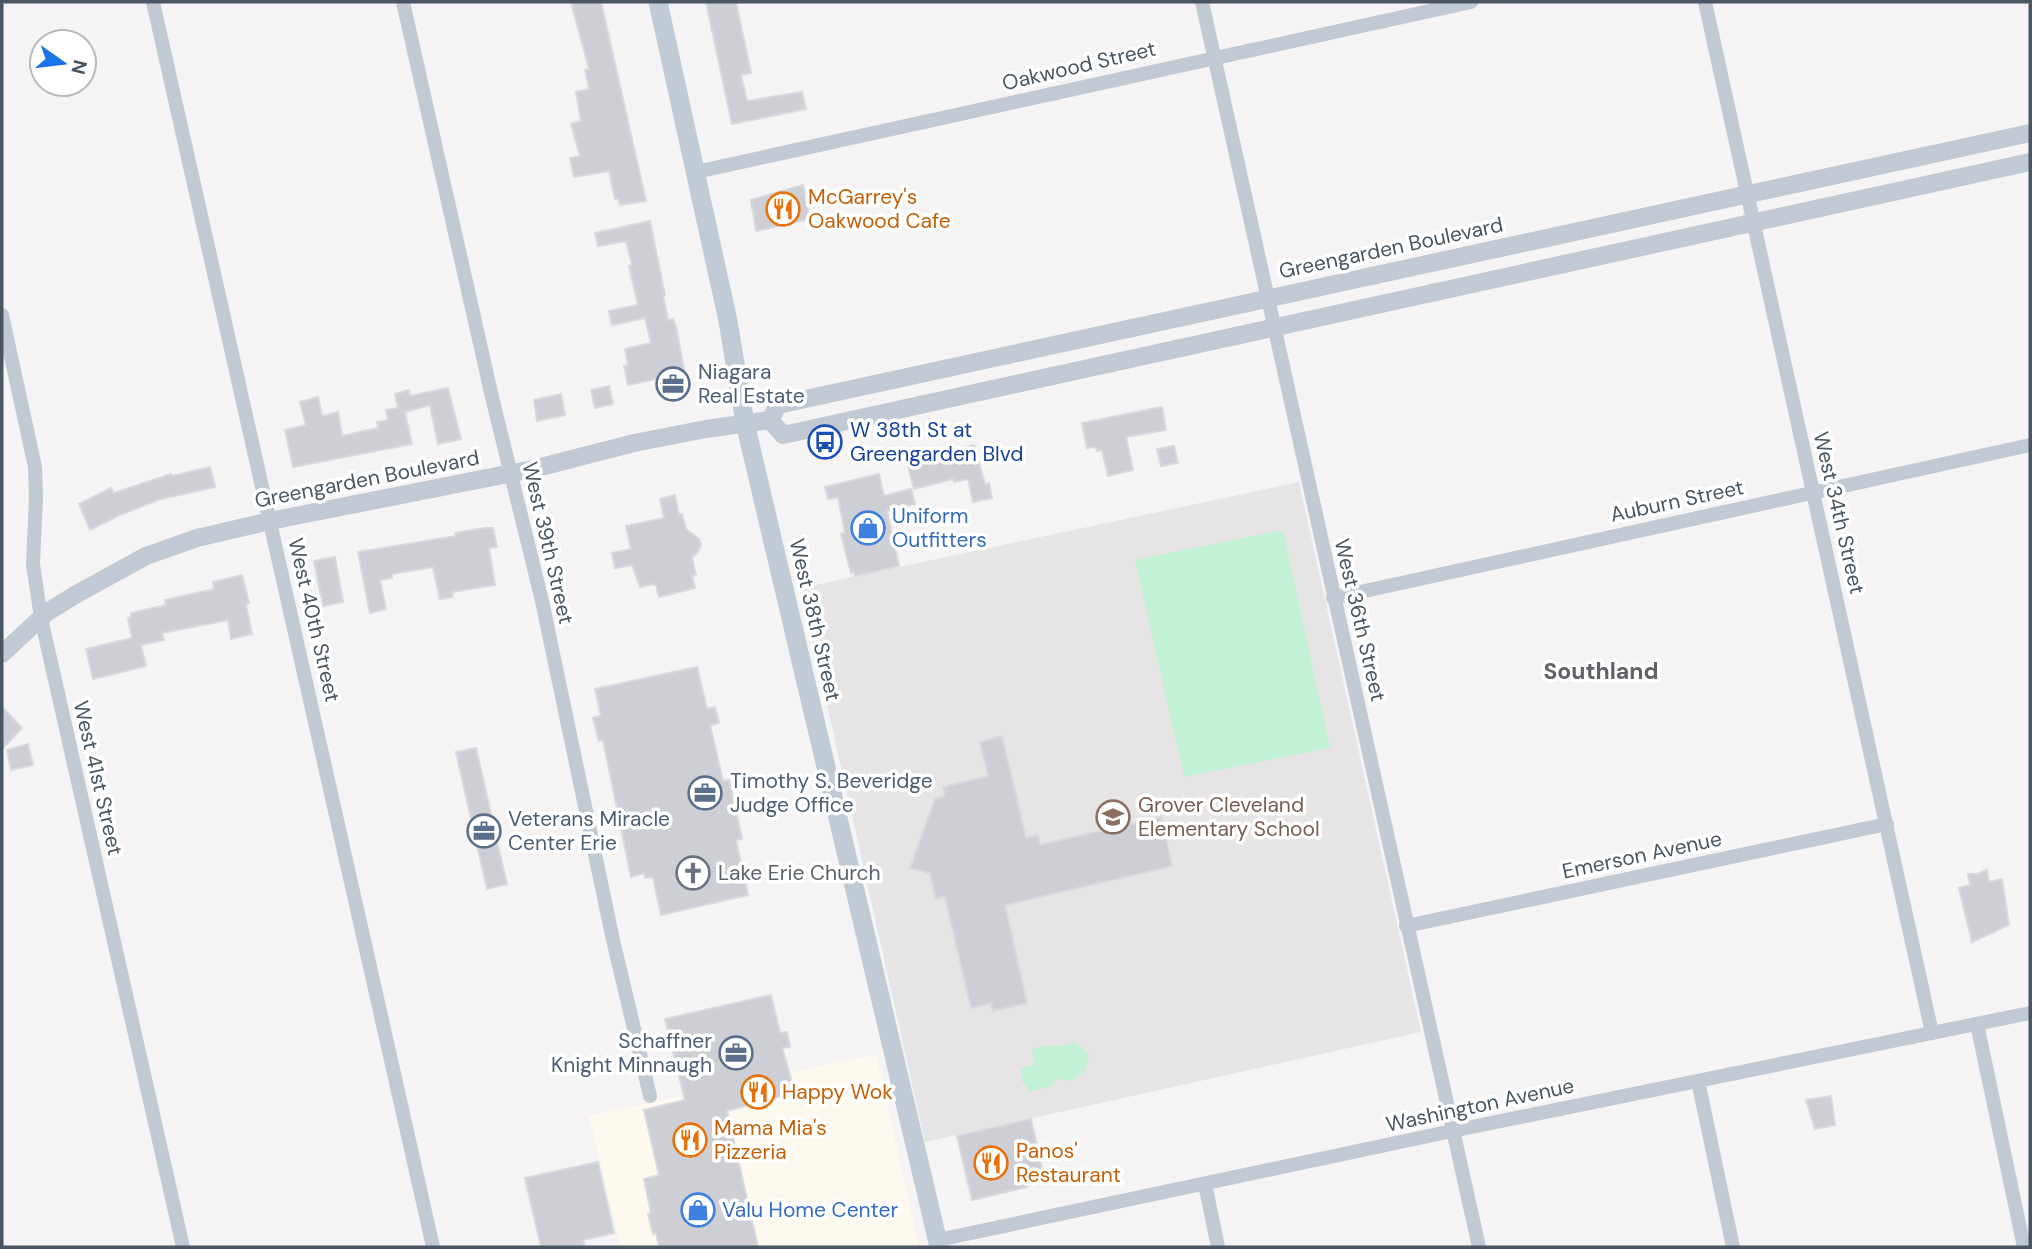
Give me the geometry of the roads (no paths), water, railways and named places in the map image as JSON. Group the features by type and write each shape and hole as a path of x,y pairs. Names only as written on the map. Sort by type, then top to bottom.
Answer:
{"main road":[{"name":"West 38th Street","path":"657,2 728,321 745,423 939,1244"}],"street":[{"name":"West 40th Street","path":"153,2 433,1247"},
{"name":"West 39th Street","path":"403,2 510,474 542,601 613,940 650,1096"},
{"name":"West 36th Street","path":"1202,2 1479,1247"},
{"name":"Oakwood Street","path":"696,172 1471,2"},
{"name":"West 34th Street","path":"1705,2 1932,1033"},
{"name":"Greengarden Boulevard","path":"770,420 778,405 2030,132"},
{"name":"Greengarden Boulevard","path":"770,420 783,435 1754,225 2030,162"},
{"name":"West 41st Street","path":"2,314 35,467 33,564 41,618 183,1247"},
{"name":"Greengarden Boulevard","path":"2,654 41,618 103,578 146,556 197,538 510,474 634,443 770,420"},
{"name":"Auburn Street","path":"1333,598 2030,445"},
{"name":"Emerson Avenue","path":"1406,926 1887,824"},
{"name":"Washington Avenue","path":"939,1244 1452,1131 2030,1013"},
{"path":"1977,1024 2024,1247"},
{"path":"1698,1082 1733,1247"},
{"path":"1205,1184 1218,1247"}],"place":[{"name":"McGarrey's Oakwood Cafe","path":"783,209"},
{"name":"Niagara Real Estate","path":"673,384"},
{"name":"W 38th St at Greengarden Blvd","path":"825,442"},
{"name":"Uniform Outfitters","path":"868,528"},
{"name":"Timothy S. Beveridge Judge Office","path":"705,793"},
{"name":"Grover Cleveland Elementary School","path":"1113,817"},
{"name":"Veterans Miracle Center Erie","path":"484,831"},
{"name":"Lake Erie Church","path":"693,873"},
{"name":"Schaffner Knight Minnaugh","path":"736,1053"},
{"name":"Happy Wok","path":"758,1092"},
{"name":"Mama Mia's Pizzeria","path":"690,1140"},
{"name":"Panos' Restaurant","path":"991,1163"},
{"name":"Valu Home Center","path":"698,1210"}],"district":[{"name":"Southland","path":"1601,671"}]}
